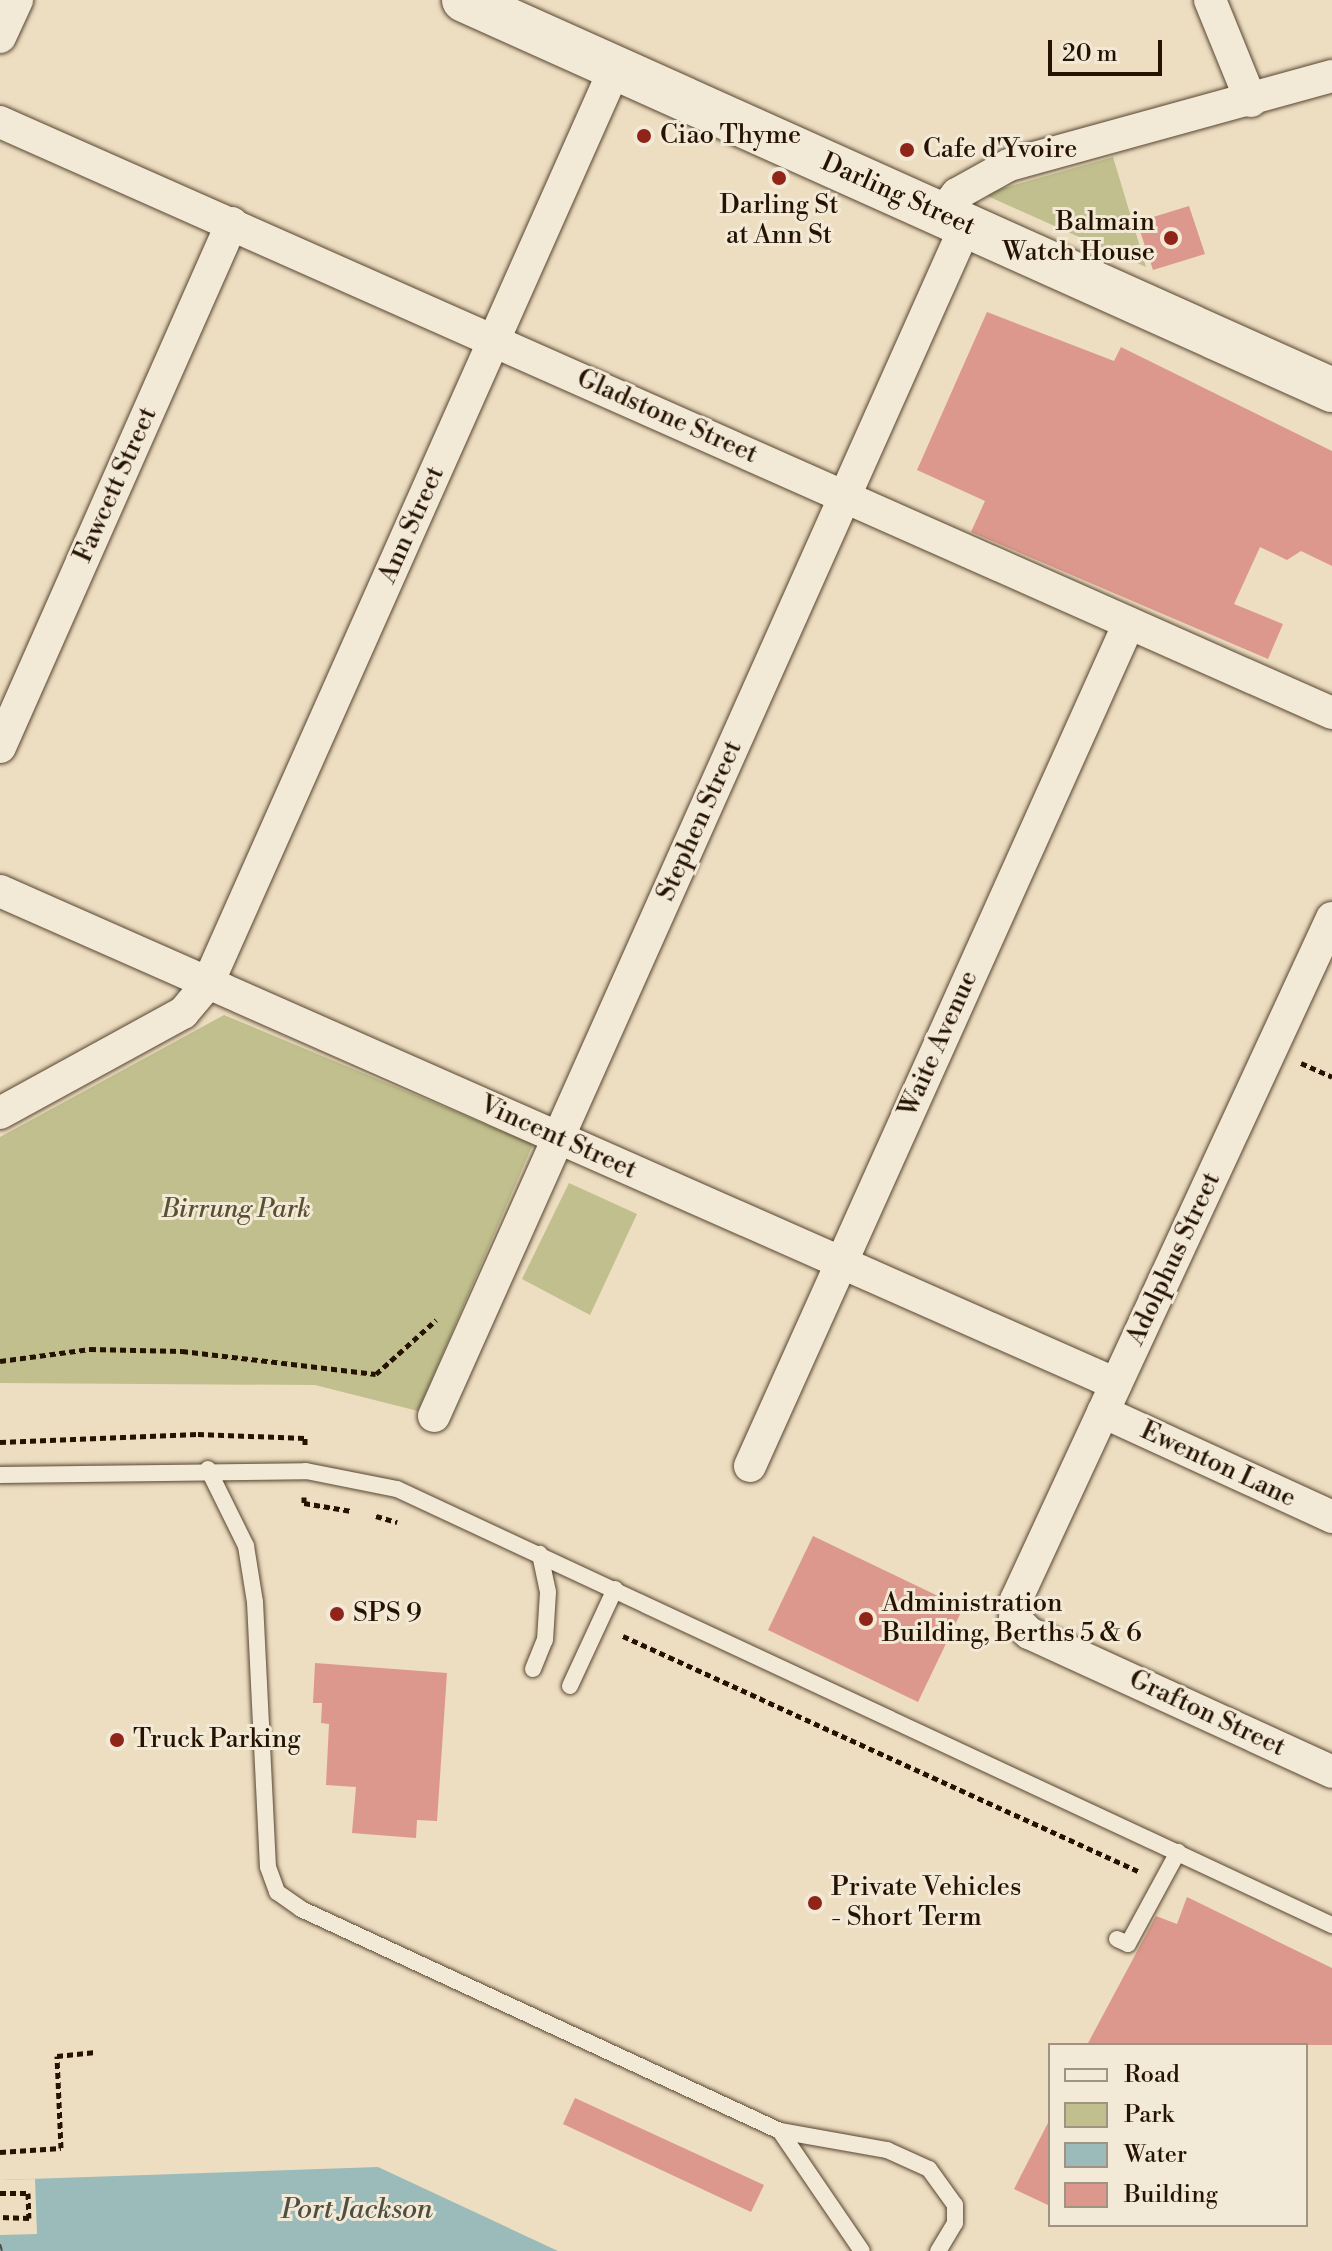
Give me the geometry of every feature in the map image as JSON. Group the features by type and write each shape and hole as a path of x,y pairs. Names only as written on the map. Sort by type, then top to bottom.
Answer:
{"street":[{"path":"0,37 17,0"},
{"name":"Darling Street","path":"464,0 1332,390"},
{"path":"1210,0 1251,101"},
{"name":"Ann Street","path":"0,1113 183,1013 208,983 615,68"},
{"path":"953,220 957,194 1009,165 1251,101 1332,76"},
{"name":"Gladstone Street","path":"0,122 1332,713"},
{"name":"Stephen Street","path":"434,1416 846,496 953,220"},
{"name":"Fawcett Street","path":"0,747 232,223"},
{"name":"Waite Avenue","path":"750,1466 1129,623"},
{"name":"Vincent Street","path":"0,891 841,1263 1110,1398"},
{"name":"Adolphus Street","path":"1016,1600 1332,918"},
{"name":"Ewenton Lane","path":"1110,1398 1332,1517"},
{"name":"Grafton Street","path":"1016,1600 1015,1619 1029,1633 1332,1772"}],"lane":[{"path":"0,1475 208,1469 306,1471 397,1489 1332,1925"},
{"path":"208,1469 249,1560 268,1867 277,1892 301,1909 780,2131 887,2150 929,2169 955,2205 955,2223 938,2251"},
{"path":"533,1669 546,1628 548,1592 540,1554"},
{"path":"570,1686 615,1589"},
{"path":"1117,1939 1128,1944 1178,1852"},
{"path":"780,2131 862,2251"}],"path":[{"path":"0,1361 90,1349 182,1351 376,1374 447,1310"},
{"path":"0,2152 61,2148 57,2056 96,2052"},
{"path":"0,2193 28,2193 29,2218 0,2217"}],"green space":[{"path":"1113,157 1146,267 983,194"},
{"name":"Birrung Park","path":"224,1015 533,1144 418,1411 315,1385 0,1383 0,1137"},
{"path":"569,1183 637,1214 590,1315 522,1279"}],"water":[{"name":"Port Jackson","path":"378,2167 558,2251 0,2251 0,2180"}],"pier":[{"path":"35,2179 37,2234 0,2235 0,2180"}],"building":[{"name":"Balmain Watch House","path":"1189,206 1205,254 1153,270 1137,222"},
{"path":"987,312 1114,361 1121,347 1332,451 1332,566 1301,551 1287,560 1260,547 1234,604 1283,624 1268,659 971,532 985,501 917,470"},
{"name":"Administration Building, Berths 5 & 6","path":"813,1536 963,1608 918,1702 768,1630"},
{"path":"315,1663 447,1673 437,1821 417,1820 416,1838 352,1833 356,1787 326,1785 329,1724 321,1723 322,1703 313,1703"},
{"path":"1187,1897 1332,1968 1332,2045 1088,2043 1156,1916 1177,1924"},
{"path":"575,2098 764,2185 751,2212 563,2124"},
{"path":"1048,2123 1048,2205 1014,2189"}],"ferry route":[{"path":"0,2244 2,2251"}],"place":[{"name":"Ciao Thyme","path":"644,136"},
{"name":"Cafe d'Yvoire","path":"907,150"},
{"name":"Darling St at Ann St","path":"779,178"},
{"name":"Balmain Watch House","path":"1171,238"},
{"name":"SPS 9","path":"337,1614"},
{"name":"Administration Building, Berths 5 & 6","path":"866,1619"},
{"name":"Truck Parking","path":"117,1740"},
{"name":"Private Vehicles - Short Term","path":"815,1903"}]}
